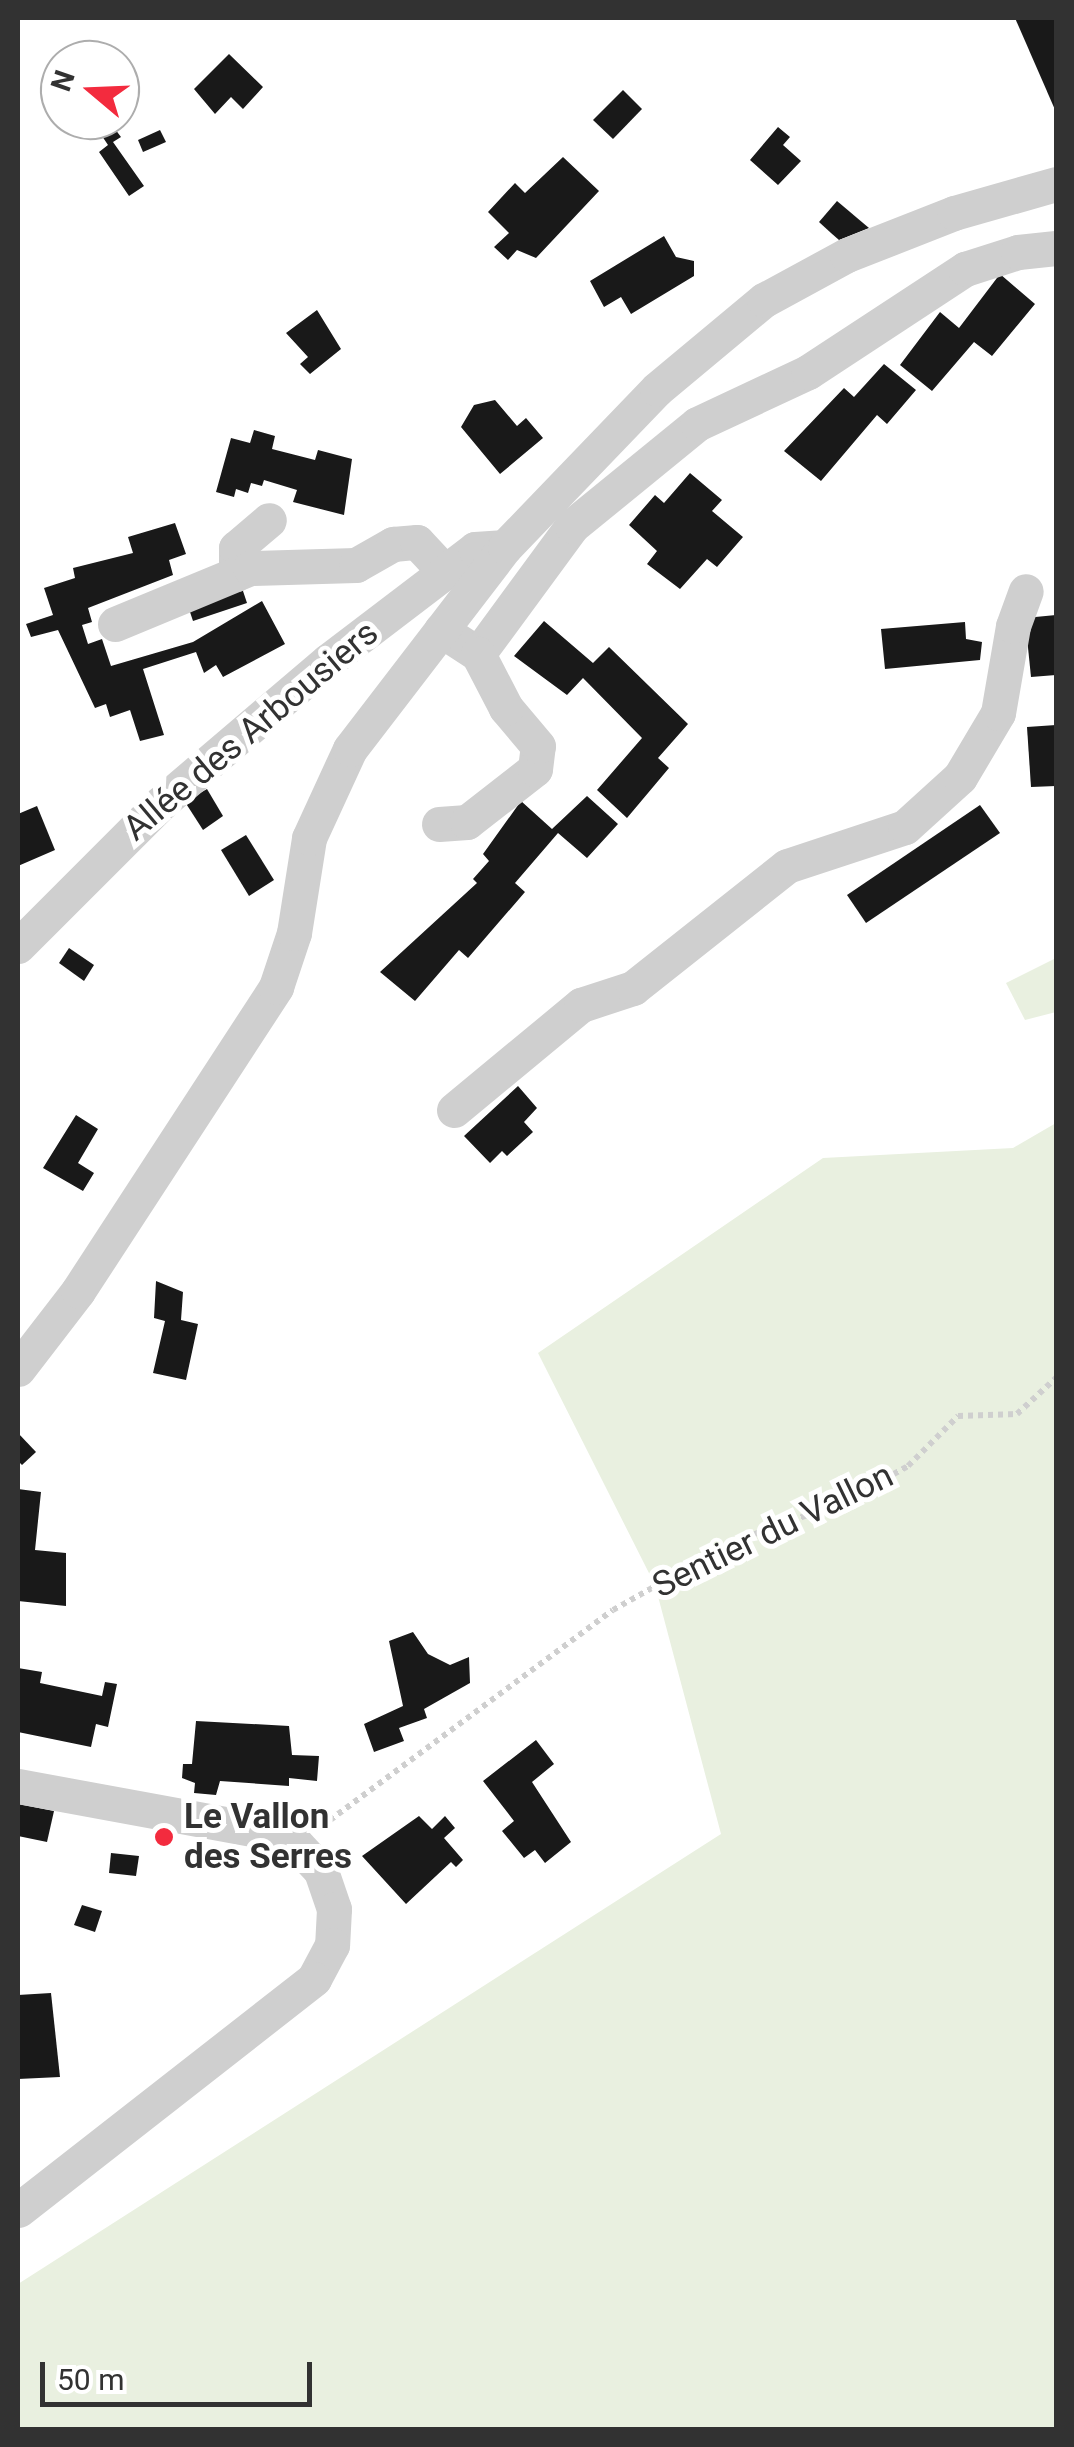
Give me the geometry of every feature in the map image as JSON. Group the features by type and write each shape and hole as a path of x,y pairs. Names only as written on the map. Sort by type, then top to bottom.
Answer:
{"street":[{"path":"18,1369 78,1291 276,987 326,792 350,749 504,547 658,389 764,300 847,255 954,213 1056,184"},
{"path":"478,654 572,526 697,424 808,372 965,269 1056,248"},
{"path":"236,574 236,548 269,520"},
{"path":"115,624 236,574 356,565 393,544 417,542 445,572"},
{"name":"Allée des Arbousiers","path":"18,946 161,802 475,549 504,547"},
{"path":"454,1110 581,1005 634,988 787,866 905,826 960,777 998,713 1013,626 1026,591"},
{"path":"439,824 467,822 535,769 538,746 506,708 478,654 440,630"},
{"path":"18,1786 247,1825 296,1844 321,1870 334,1910 332,1944 314,1979 18,2210"}],"path":[{"name":"Sentier du Vallon","path":"296,1844 402,1773 613,1610 735,1541 841,1504 908,1466 958,1416 1016,1414 1056,1378"}],"green space":[{"path":"1056,958 1056,1012 1025,1020 1006,983"},
{"path":"1056,1123 1056,2429 18,2429 18,2284 721,1834 655,1585 538,1353 823,1158 1013,1148"}],"building":[{"path":"1015,18 1056,18 1056,112"},
{"path":"229,54 263,87 243,109 231,97 215,114 194,89"},
{"path":"623,90 642,109 613,139 593,120"},
{"path":"778,127 790,137 783,145 801,161 778,185 750,160"},
{"path":"160,130 166,142 143,152 140,139"},
{"path":"105,140 116,140 113,142 144,186 129,196 99,152 108,145"},
{"path":"563,157 599,191 536,258 517,250 508,260 494,247 509,233 488,212 515,183 525,193"},
{"path":"837,201 869,228 839,240 819,222"},
{"path":"664,236 676,257 694,261 694,276 631,314 621,297 604,307 590,281"},
{"path":"1000,274 1035,304 992,356 974,342 932,391 900,365 940,312 959,328"},
{"path":"317,310 341,349 310,374 300,364 308,357 286,333"},
{"path":"884,364 916,390 887,424 877,415 821,481 784,451 844,388 854,397"},
{"path":"495,400 517,426 526,418 543,438 500,474 461,427 474,405"},
{"path":"254,430 275,436 272,449 315,460 318,450 352,459 344,515 293,502 297,490 264,480 262,486 251,483 248,493 236,489 234,497 216,492 231,438 250,443"},
{"path":"690,473 722,500 712,511 743,537 717,567 707,559 680,589 647,564 657,551 629,525 655,495 664,503"},
{"path":"175,523 186,554 169,560 173,575 88,608 92,622 82,625 88,644 102,639 111,666 193,642 262,601 285,644 223,677 216,665 204,673 196,652 143,669 164,735 140,741 130,710 110,717 106,704 95,708 58,630 31,637 26,624 53,615 44,588 75,578 73,568 133,553 128,537"},
{"path":"241,585 247,603 193,621 187,603"},
{"path":"1056,615 1056,675 1031,677 1025,618"},
{"path":"544,621 593,663 609,647 688,724 658,758 669,768 627,818 597,790 642,738 583,678 567,695 514,656"},
{"path":"965,622 966,639 982,642 980,660 885,669 881,629"},
{"path":"1056,725 1056,786 1031,787 1027,727"},
{"path":"207,789 223,816 203,830 185,802"},
{"path":"587,796 618,824 587,858 558,833 515,883 525,892 468,958 459,950 415,1001 380,972 477,883 473,879 489,861 483,854 521,801 552,829"},
{"path":"980,805 1000,833 866,923 847,895"},
{"path":"37,806 55,850 18,866 18,814"},
{"path":"246,835 274,880 249,896 221,850"},
{"path":"69,948 94,965 84,981 59,963"},
{"path":"518,1086 537,1108 524,1122 533,1132 507,1156 502,1151 490,1163 464,1136"},
{"path":"76,1115 98,1129 78,1163 94,1173 83,1191 43,1168"},
{"path":"156,1281 183,1292 181,1320 198,1324 186,1380 153,1373 165,1321 154,1318"},
{"path":"18,1433 36,1452 22,1465 18,1461"},
{"path":"18,1489 41,1492 35,1550 66,1553 66,1606 18,1601"},
{"path":"413,1632 428,1654 450,1665 469,1657 470,1683 424,1709 427,1718 399,1728 404,1741 374,1752 364,1724 403,1706 389,1641"},
{"path":"18,1668 42,1672 40,1683 102,1696 105,1682 117,1684 108,1727 96,1724 91,1747 18,1732"},
{"path":"196,1721 289,1726 292,1755 319,1756 317,1781 289,1778 289,1786 220,1781 216,1795 194,1793 195,1783 182,1778 183,1764 192,1764"},
{"path":"536,1740 554,1764 532,1782 571,1842 545,1863 535,1850 524,1858 502,1831 514,1821 483,1781"},
{"path":"18,1804 54,1811 47,1842 18,1836"},
{"path":"419,1816 432,1829 445,1816 455,1828 444,1838 463,1860 456,1867 451,1862 406,1904 362,1856"},
{"path":"111,1853 139,1856 136,1876 109,1873"},
{"path":"82,1905 102,1911 95,1932 74,1925"},
{"path":"51,1993 60,2077 18,2079 18,1995"}],"place":[{"name":"Le Vallon des Serres","path":"164,1837"}]}
